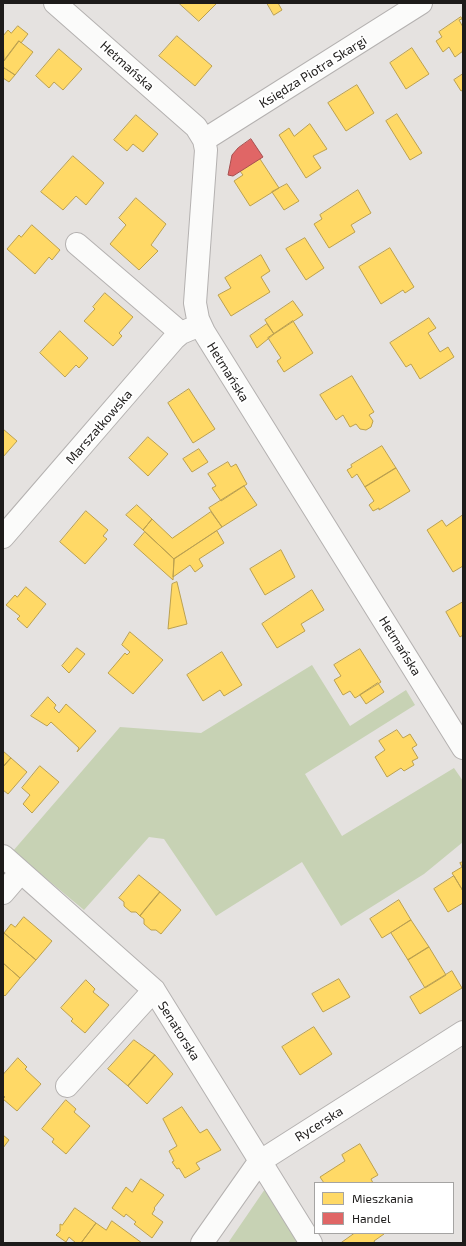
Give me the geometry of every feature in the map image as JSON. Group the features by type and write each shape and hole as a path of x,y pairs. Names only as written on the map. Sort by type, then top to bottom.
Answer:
{"street":[{"name":"Hetmańska","path":"55,3 196,127 204,140 206,150 195,303 191,329 254,413 463,748"},
{"name":"Księdza Piotra Skargi","path":"204,140 421,3"},
{"path":"77,244 191,329"},
{"name":"Marszałkowska","path":"3,537 191,329"},
{"name":"Senatorska","path":"3,856 154,990 259,1162 311,1243"},
{"path":"3,893 21,872"},
{"path":"67,1086 154,990"},
{"name":"Rycerska","path":"202,1243 259,1162 463,1032"}],"green space":[{"path":"312,665 350,726 406,690 415,705 305,774 342,836 454,768 463,781 463,842 424,874 341,926 302,862 216,916 164,839 149,837 84,910 13,851 120,727 201,733"},
{"path":"265,1189 298,1243 228,1243"}],"building: Mieszkania":[{"path":"179,3 217,3 199,21"},
{"path":"267,3 278,3 282,10 274,15"},
{"path":"461,17 462,19 459,20 463,27 463,51 455,57 449,47 443,52 436,41 442,37 439,32"},
{"path":"18,26 28,34 21,43 19,41 4,61 3,36 8,30 11,33"},
{"path":"177,36 212,66 195,86 159,56"},
{"path":"19,41 33,52 15,75 3,67 3,62"},
{"path":"412,48 429,74 406,89 390,63"},
{"path":"59,49 82,69 63,90 54,82 49,88 36,76"},
{"path":"3,67 15,75 9,82 3,78"},
{"path":"463,74 463,90 461,91 454,80"},
{"path":"357,85 374,113 346,131 328,103"},
{"path":"397,114 422,153 410,160 386,121"},
{"path":"136,115 158,134 143,152 133,144 127,151 114,140"},
{"path":"310,124 327,149 313,156 321,168 306,178 279,135 289,128 294,136"},
{"path":"73,156 104,183 86,205 76,196 63,210 41,192"},
{"path":"260,159 279,188 250,206 234,181 243,175 240,171"},
{"path":"287,184 299,201 284,210 272,192"},
{"path":"358,190 371,213 351,225 355,232 329,248 314,224 322,219 320,215"},
{"path":"136,198 166,224 151,245 158,251 139,270 110,244 126,225 119,218"},
{"path":"32,225 60,250 52,260 49,257 35,274 7,249 19,235 21,237"},
{"path":"305,238 324,268 306,280 286,249"},
{"path":"390,248 414,287 405,293 403,290 381,304 359,267"},
{"path":"261,255 270,271 261,277 270,292 231,316 218,295 231,288 225,278"},
{"path":"105,293 133,317 119,333 122,336 113,346 84,321 95,309 93,307"},
{"path":"293,301 303,315 274,334 265,320"},
{"path":"429,318 436,328 428,333 440,352 448,347 454,357 420,379 411,364 406,367 390,343"},
{"path":"293,321 313,353 284,372 277,361 281,358 268,338"},
{"path":"267,324 274,334 257,348 250,336"},
{"path":"60,331 88,358 79,368 76,365 65,377 40,353"},
{"path":"352,376 374,412 369,415 373,421 371,427 366,430 360,429 356,424 350,427 343,415 336,420 320,395"},
{"path":"189,389 215,429 193,443 168,403"},
{"path":"3,429 17,441 3,457"},
{"path":"148,437 168,454 148,476 129,458"},
{"path":"382,446 396,468 365,487 357,474 352,478 347,470 352,467 351,465"},
{"path":"199,449 208,462 192,472 183,459"},
{"path":"228,462 231,467 236,464 247,484 221,501 212,488 216,486 208,474"},
{"path":"396,468 410,491 379,510 379,508 373,511 369,505 374,501 365,487"},
{"path":"244,486 257,505 222,527 209,508"},
{"path":"137,505 152,519 143,530 126,515"},
{"path":"86,511 108,530 103,536 107,539 85,564 60,542"},
{"path":"211,512 222,527 174,559 143,530 152,519 172,538"},
{"path":"463,515 463,566 453,572 427,530 442,520 446,526"},
{"path":"217,531 224,543 199,559 203,566 195,572 190,565 173,577 174,559"},
{"path":"145,532 174,559 173,580 134,545"},
{"path":"281,550 295,577 265,595 250,569"},
{"path":"177,582 187,624 168,629 172,584"},
{"path":"26,587 46,604 27,628 17,619 20,616 6,605 15,595 17,597"},
{"path":"312,590 324,610 301,624 305,631 277,648 262,624"},
{"path":"463,602 463,635 460,637 446,612"},
{"path":"130,632 163,660 133,694 108,673 125,653 127,655 130,652 122,645"},
{"path":"77,648 85,654 69,673 62,666"},
{"path":"360,649 381,682 355,698 350,691 343,695 334,680 341,676 334,665"},
{"path":"222,652 242,685 224,696 220,690 203,701 187,675"},
{"path":"378,683 384,692 366,704 360,695"},
{"path":"48,697 56,705 54,708 59,713 66,704 96,731 77,752 79,748 51,722 47,726 31,716"},
{"path":"397,730 403,738 410,734 417,745 412,748 418,758 412,761 414,765 404,771 401,768 387,777 375,757 385,750 379,741"},
{"path":"3,751 11,758 3,767"},
{"path":"11,758 27,772 8,794 3,790 3,767"},
{"path":"40,766 59,782 32,813 23,804 30,795 22,788"},
{"path":"463,862 463,891 452,873 462,867 460,863"},
{"path":"139,875 160,892 140,916 136,912 131,912 124,906 124,902 119,898"},
{"path":"454,876 463,891 463,903 448,912 434,889"},
{"path":"160,892 181,910 161,934 156,930 151,930 144,924 144,919 140,916"},
{"path":"399,900 411,920 382,938 370,919"},
{"path":"24,917 52,941 36,960 4,933 11,924 15,927"},
{"path":"411,920 429,947 408,960 391,933"},
{"path":"4,933 36,960 20,978 3,963"},
{"path":"429,947 446,975 425,988 408,960"},
{"path":"3,963 20,978 5,996 3,994"},
{"path":"452,971 462,988 420,1014 410,997"},
{"path":"339,979 350,997 323,1012 312,994"},
{"path":"86,980 95,989 93,992 109,1005 85,1033 71,1021 73,1019 61,1008"},
{"path":"314,1027 332,1054 300,1075 282,1047"},
{"path":"134,1040 155,1055 128,1086 108,1069"},
{"path":"155,1055 173,1074 147,1104 128,1086"},
{"path":"18,1058 27,1067 25,1069 41,1084 17,1111 3,1099 5,1097 3,1095 3,1075"},
{"path":"66,1100 76,1109 74,1112 90,1126 66,1154 52,1142 54,1139 42,1129"},
{"path":"182,1107 200,1133 207,1129 221,1150 196,1163 200,1169 185,1178 179,1168 177,1169 172,1162 174,1161 169,1151 177,1146 163,1119"},
{"path":"3,1135 9,1140 3,1148"},
{"path":"360,1144 378,1175 371,1179 372,1182 323,1182 320,1177 345,1161 342,1155"},
{"path":"141,1179 164,1195 154,1208 155,1209 152,1214 163,1222 152,1238 134,1224 136,1222 126,1214 124,1217 112,1208 126,1187 132,1192"},
{"path":"75,1208 96,1223 81,1243 76,1243 69,1237 66,1242 56,1235 60,1231 60,1224 62,1225"},
{"path":"112,1221 142,1243 81,1243 96,1223 106,1230"},
{"path":"354,1234 384,1234 374,1241 375,1243 341,1243"}],"building: Handel":[{"path":"251,139 263,157 233,176 228,175 232,155 238,148"}]}
